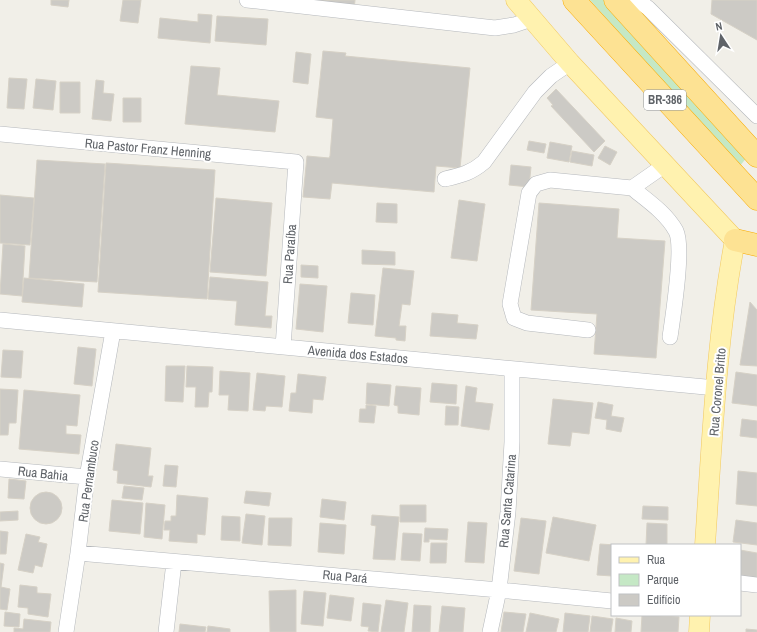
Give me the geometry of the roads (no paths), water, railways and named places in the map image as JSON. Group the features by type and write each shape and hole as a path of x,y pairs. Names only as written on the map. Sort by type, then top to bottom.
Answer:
{"highway":[{"name":"BR-386","path":"574,0 757,199"},
{"name":"BR-386","path":"615,0 757,156"},
{"path":"735,240 757,244"}],"main road":[{"path":"516,0 570,63 735,240"},
{"name":"Rua Coronel Britto","path":"705,544 716,388 728,276 735,240"},
{"path":"698,632 700,616"}],"street":[{"path":"247,0 495,28 514,26 532,18"},
{"path":"637,0 648,8 757,116"},
{"path":"445,179 464,175 474,170 484,162 535,92 552,76 570,63"},
{"name":"Rua Pastor Franz Henning","path":"0,134 296,162"},
{"name":"Rua Paraíba","path":"283,347 296,162"},
{"path":"632,188 665,165"},
{"path":"588,330 527,323 514,318 510,304 529,193 536,184 550,180 632,188 663,213 677,232 680,251 670,337"},
{"path":"735,240 757,257"},
{"name":"Avenida dos Estados","path":"0,320 716,388"},
{"name":"Rua Pernambuco","path":"66,632 78,553 87,477 113,331"},
{"name":"Rua Santa Catarina","path":"490,632 499,590 508,504 512,442 512,369"},
{"name":"Rua Bahia","path":"0,469 87,477"},
{"name":"Rua Pará","path":"78,553 611,601"},
{"path":"166,632 174,562"},
{"path":"741,583 757,585"}]}
